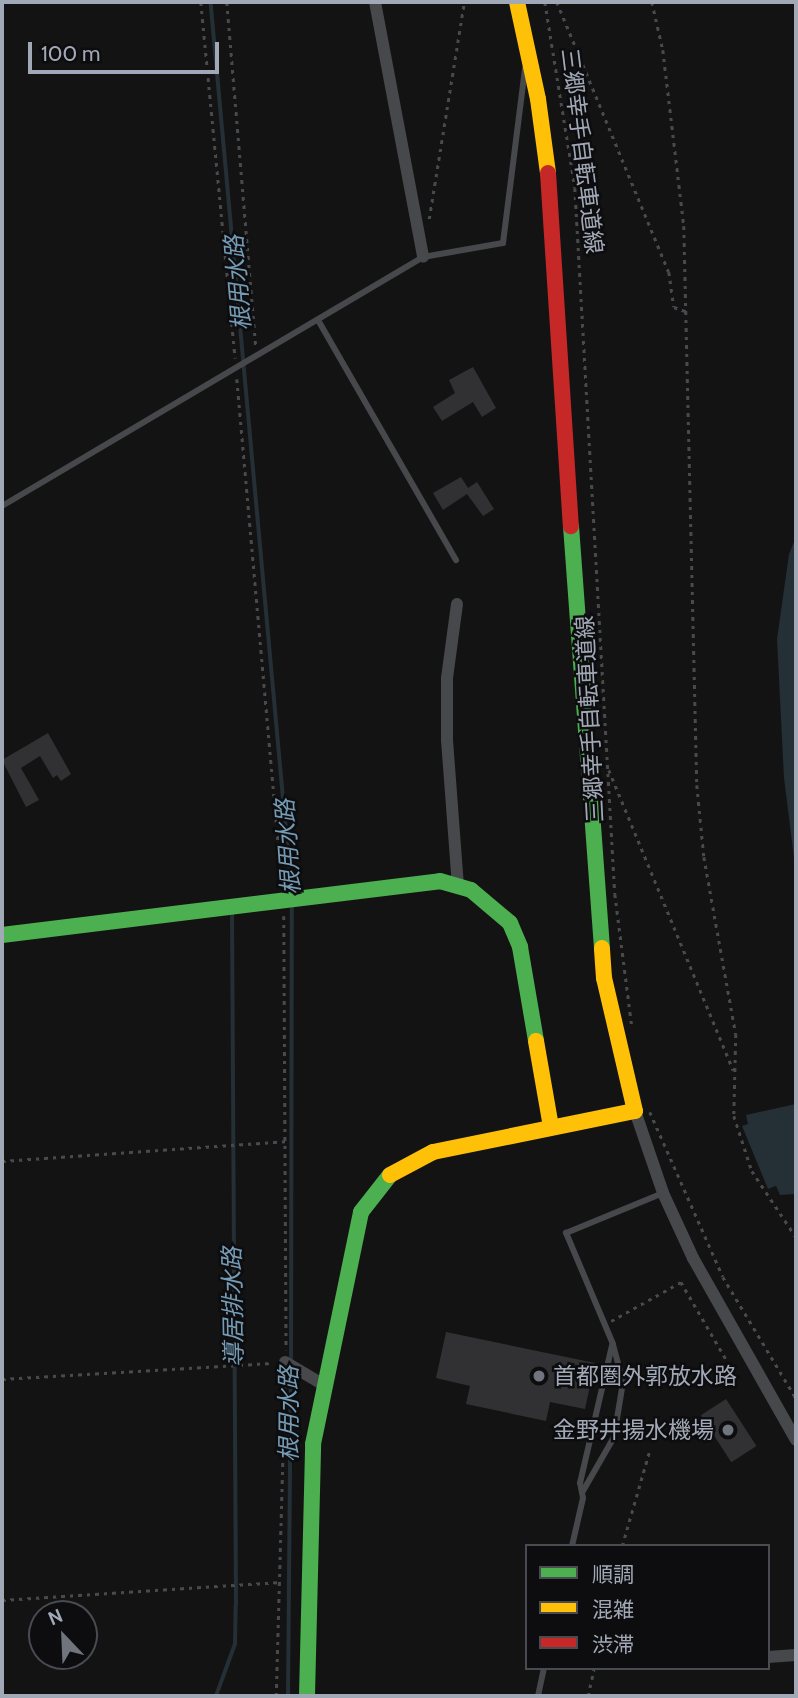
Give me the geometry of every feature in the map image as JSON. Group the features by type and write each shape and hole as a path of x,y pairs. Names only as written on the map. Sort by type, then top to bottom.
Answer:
{"street":[{"path":"375,2 423,257"},
{"path":"517,2 545,151 556,256 582,710 601,952 617,1044 641,1109 663,1193 725,1321 796,1440"},
{"path":"457,604 447,678 446,740 458,886"},
{"path":"2,935 440,880 458,886 492,904 510,923 520,947 551,1128"},
{"path":"307,1696 313,1444 358,1225 370,1195 387,1177 433,1152 641,1109"},
{"path":"285,1362 324,1385"},
{"path":"770,1657 796,1655"}],"lane":[{"path":"2,506 423,257 503,243 528,52"},
{"path":"318,320 456,560"},
{"path":"572,1544 583,1491 614,1437 621,1415 623,1382 613,1344 566,1233 663,1193"},
{"path":"583,1491 580,1483 613,1344"},
{"path":"538,1696 544,1670"}],"path":[{"path":"201,2 284,899 285,1362 276,1696"},
{"path":"227,2 257,355"},
{"path":"427,230 464,2"},
{"name":"三郷幸手自転車道線","path":"545,2 575,188 615,894 633,1031"},
{"path":"557,2 669,272 674,307 688,312"},
{"path":"652,2 679,166 688,312 697,785 704,857 736,1034 734,1116 742,1146 766,1197 796,1237"},
{"path":"598,747 734,1072"},
{"path":"641,1109 723,1277 796,1398"},
{"path":"2,1161 286,1141"},
{"path":"605,1324 681,1282 726,1359"},
{"path":"2,1378 285,1362"},
{"path":"623,1544 650,1449"},
{"path":"2,1600 281,1582"},
{"path":"588,1696 594,1670"}],"shaded area":[{"path":"796,537 796,874 784,778 777,639 789,554"},
{"path":"796,1104 796,1194 780,1195 776,1186 768,1189 742,1126 748,1124 746,1115"}],"building":[{"path":"473,367 496,408 482,417 473,402 442,421 433,407 455,393 449,380"},
{"path":"461,477 468,488 477,482 494,509 483,516 467,494 443,510 433,493"},
{"path":"48,733 71,774 61,781 57,775 53,778 40,756 21,768 39,800 26,807 2,760"},
{"path":"446,1332 595,1363 585,1409 550,1402 546,1421 466,1404 470,1386 436,1378"},
{"name":"金野井揚水機場","path":"726,1399 756,1446 731,1462 701,1415"}],"waterway":[{"name":"根用水路","path":"211,2 292,892"},
{"name":"根用水路","path":"291,1361 292,907"},
{"name":"導居排水路","path":"216,1696 235,1644 236,1605 232,914"},
{"name":"根用水路","path":"288,1696 291,1369"}],"traffic: fast":[{"path":"571,526 602,948"},
{"path":"2,935 440,881 471,890 510,923 520,947 536,1041"},
{"path":"307,1696 313,1444 361,1212 390,1175"}],"traffic: slow":[{"path":"517,2 538,99 548,173"},
{"path":"390,1175 433,1152 635,1111 604,978 602,948"},
{"path":"536,1041 551,1127"}],"traffic: jam":[{"path":"548,173 571,526"}],"place":[{"name":"首都圏外郭放水路","path":"539,1376"},
{"name":"金野井揚水機場","path":"728,1430"}]}
